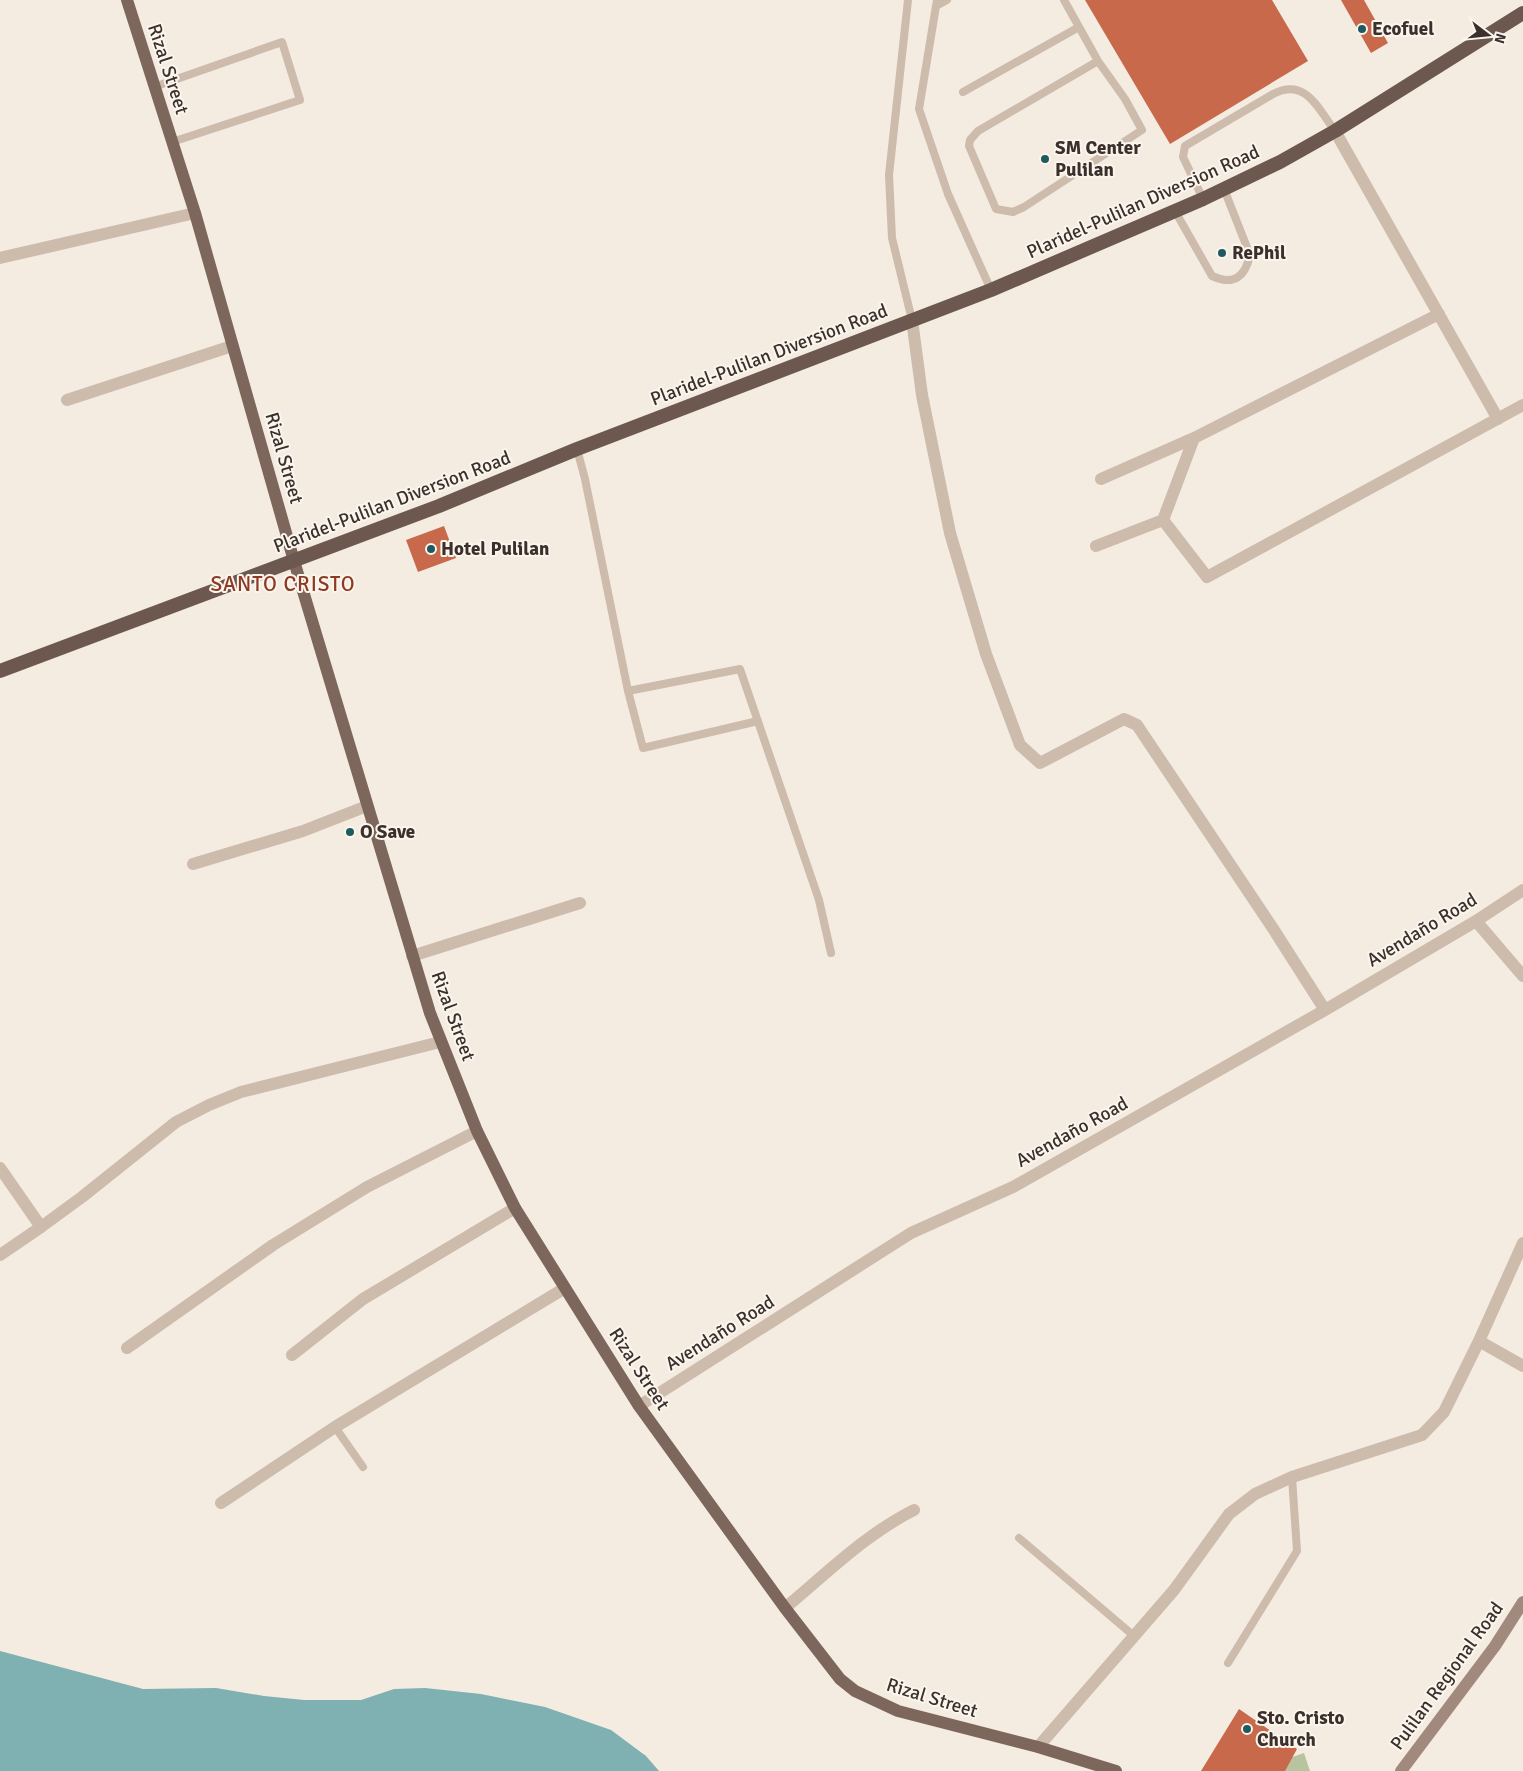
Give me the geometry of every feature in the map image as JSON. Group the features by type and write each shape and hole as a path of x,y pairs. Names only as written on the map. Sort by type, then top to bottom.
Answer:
{"highway":[{"name":"Plaridel-Pulilan Diversion Road","path":"0,672 439,506 577,449 991,290 1175,211 1280,162 1334,131 1523,13"}],"main road":[{"name":"Rizal Street","path":"127,0 194,213 294,561 412,956 440,1042 477,1131 516,1208 639,1406 840,1679 855,1691 898,1711 1116,1771"},
{"name":"Pulilan Regional Road","path":"1401,1771 1495,1646 1523,1602"}],"street":[{"path":"1334,131 1498,419"},
{"path":"0,258 194,213"},
{"path":"1100,480 1194,438 1439,314"},
{"path":"912,320 922,395 950,534 986,654 1020,745 1040,763 1124,719 1137,725 1269,922 1325,1010"},
{"path":"67,400 232,346"},
{"path":"1163,520 1207,577 1523,405"},
{"path":"1096,546 1163,520 1194,438"},
{"path":"193,864 303,831 367,806"},
{"name":"Avendaño Road","path":"639,1406 911,1233 1013,1187 1325,1010 1476,921 1523,890"},
{"path":"412,956 580,903"},
{"path":"1476,921 1523,976"},
{"path":"0,1255 41,1227 176,1122 209,1105 241,1092 440,1042"},
{"path":"127,1348 273,1245 367,1187 477,1131"},
{"path":"0,1168 41,1227"},
{"path":"292,1355 363,1300 516,1208"},
{"path":"1038,1748 1174,1590 1229,1514 1255,1494 1292,1477 1422,1435 1444,1412 1479,1341 1523,1243"},
{"path":"222,1503 335,1427 565,1288"},
{"path":"1479,1341 1523,1366"},
{"path":"786,1608 871,1535 892,1521 914,1510"}],"lane":[{"path":"908,0 889,175 892,238 912,320"},
{"path":"947,0 936,3 919,109 948,194 991,290"},
{"path":"1064,0 1098,61 1125,99 1142,130 1024,207 1013,212 996,209 969,146 970,140 978,131 1098,61"},
{"path":"963,92 1079,27"},
{"path":"154,87 282,42 300,100 172,142"},
{"path":"1202,199 1184,157 1185,146 1282,89 1294,88 1308,95 1334,131"},
{"path":"1175,211 1212,276 1222,281 1231,281 1243,274 1248,265 1250,255 1224,189"},
{"path":"577,449 585,479 628,691 643,748 758,721"},
{"path":"628,691 740,668 818,900 831,953"},
{"path":"335,1427 363,1467"},
{"path":"1228,1663 1297,1551 1292,1477"},
{"path":"1019,1538 1134,1636"}],"green space":[{"path":"1304,1753 1310,1771 1274,1771 1272,1764"}],"water":[{"path":"0,1651 143,1689 216,1688 304,1700 361,1700 394,1689 425,1688 481,1694 545,1707 611,1730 646,1756 659,1771 0,1771"}],"building":[{"path":"1085,0 1272,0 1308,61 1170,144"},
{"path":"1341,0 1364,0 1388,43 1371,53"},
{"name":"Hotel Pulilan","path":"444,526 456,558 418,572 406,540"},
{"name":"Sto. Cristo Church","path":"1239,1709 1297,1749 1285,1771 1201,1771"}],"place":[{"name":"Ecofuel","path":"1362,29"},
{"name":"SM Center Pulilan","path":"1045,159"},
{"name":"RePhil","path":"1222,253"},
{"name":"Hotel Pulilan","path":"431,549"},
{"name":"O Save","path":"350,832"},
{"name":"Sto. Cristo Church","path":"1247,1729"}],"district":[{"name":"SANTO CRISTO","path":"283,584"}]}
